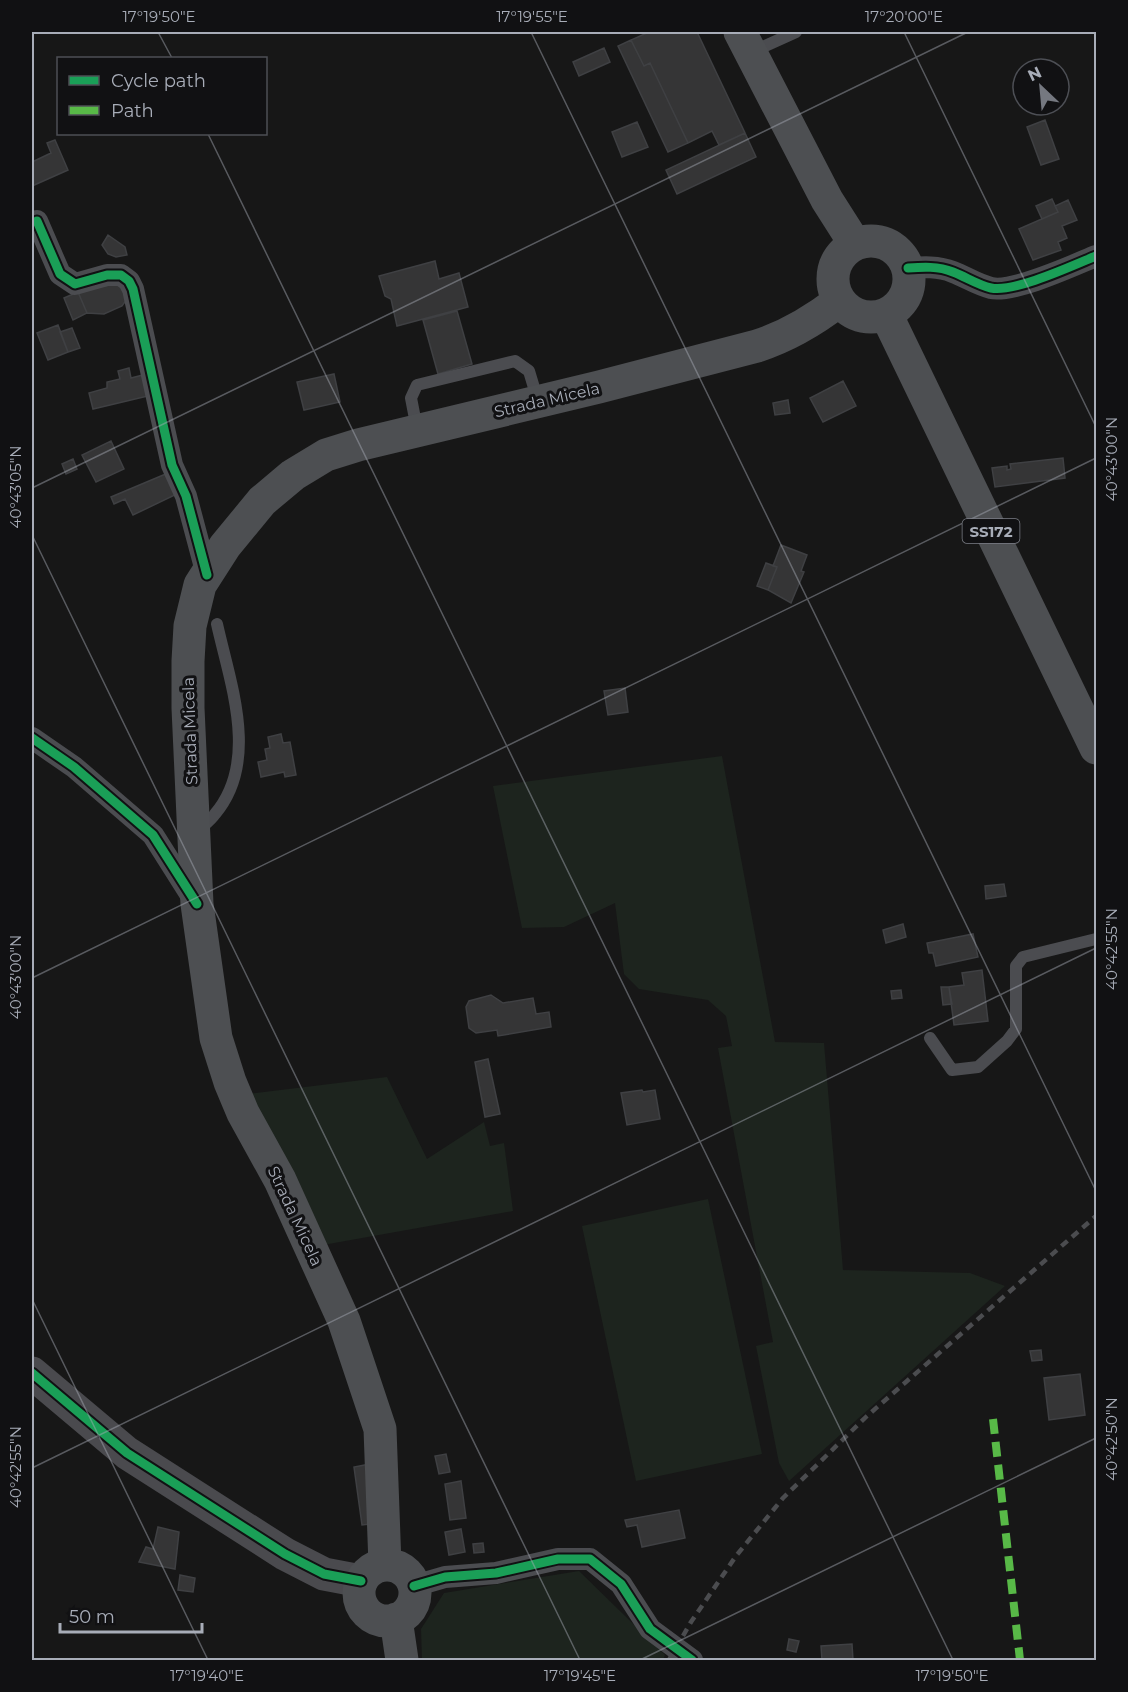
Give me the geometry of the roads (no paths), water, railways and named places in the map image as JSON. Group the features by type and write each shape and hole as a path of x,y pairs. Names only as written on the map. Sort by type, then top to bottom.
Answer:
{"main road":[{"path":"746,42 827,200 855,244"},
{"path":"868,241 880,242 892,247 902,256 908,268 909,279 903,300 886,315 860,316 848,310 839,301 832,280 838,258 855,244 868,241"},
{"name":"Strada Micela","path":"373,1573 380,1429 344,1321 280,1180 243,1113 216,1038 197,904 194,835 188,662 190,626 200,585 225,546 262,501 293,475 326,455 774,341 806,326 839,301"},
{"name":"SS172","path":"886,315 1096,748"},
{"path":"400,1568 414,1586 409,1609 396,1618 378,1619 363,1608 359,1590 373,1573 400,1568"},
{"path":"396,1618 402,1660"}],"street":[{"path":"37,222 60,274 75,284 107,275 122,275 133,289 172,465 186,496 207,575"},
{"path":"908,268 928,266 950,270 992,288 1007,288 1056,273 1096,256"},
{"path":"32,738 74,767 153,835 197,904"},
{"path":"32,1373 127,1453 285,1554 324,1574 373,1573"},
{"path":"414,1586 445,1577 496,1573 558,1559 590,1560 621,1584 650,1629 692,1660"}],"lane":[{"path":"746,42 796,32"},
{"path":"417,430 411,398 417,385 515,361 529,371 539,402"},
{"path":"194,835 216,813 227,795 232,785 239,751 238,718 217,624"},
{"path":"930,1038 952,1070 978,1067 1007,1041 1016,1029 1016,966 1023,957 1096,939"}],"railway":[{"path":"669,1660 691,1622 736,1556 783,1498 867,1416 1096,1216"}]}
